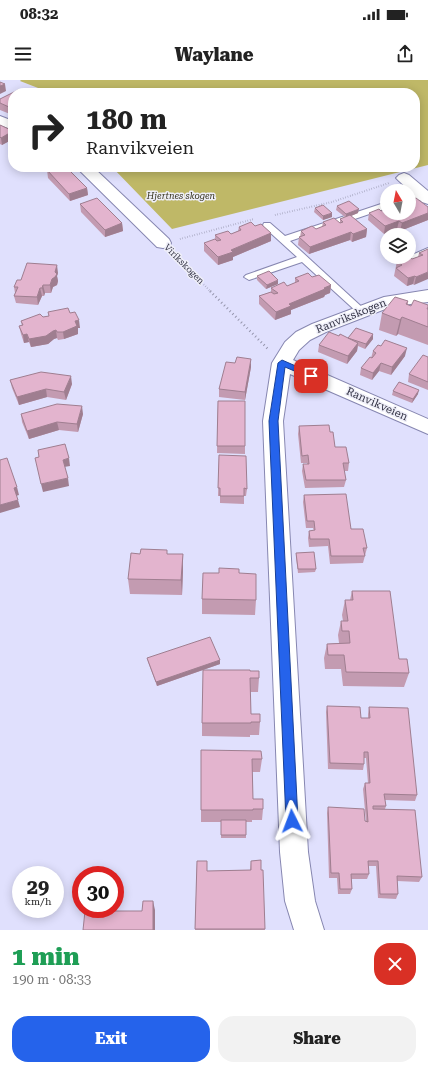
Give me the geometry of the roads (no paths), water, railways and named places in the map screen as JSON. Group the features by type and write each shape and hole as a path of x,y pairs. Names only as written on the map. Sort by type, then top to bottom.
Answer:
{"street":[{"name":"Virikskogen","path":"89,172 163,243"},
{"path":"404,178 426,198"},
{"name":"Ranvikskogen","path":"309,930 304,919 297,890 294,852 273,421 282,363 292,346 303,336 319,328 390,301 428,296"},
{"name":"Ranvikveien","path":"282,363 428,427"}],"lane":[{"path":"416,199 426,198"},
{"path":"283,240 380,207"},
{"path":"263,221 303,258 317,275 361,311"},
{"path":"416,256 428,251"},
{"path":"249,277 303,258"}],"park label":[{"name":"Hjertnes skogen","path":"181,196"}]}
